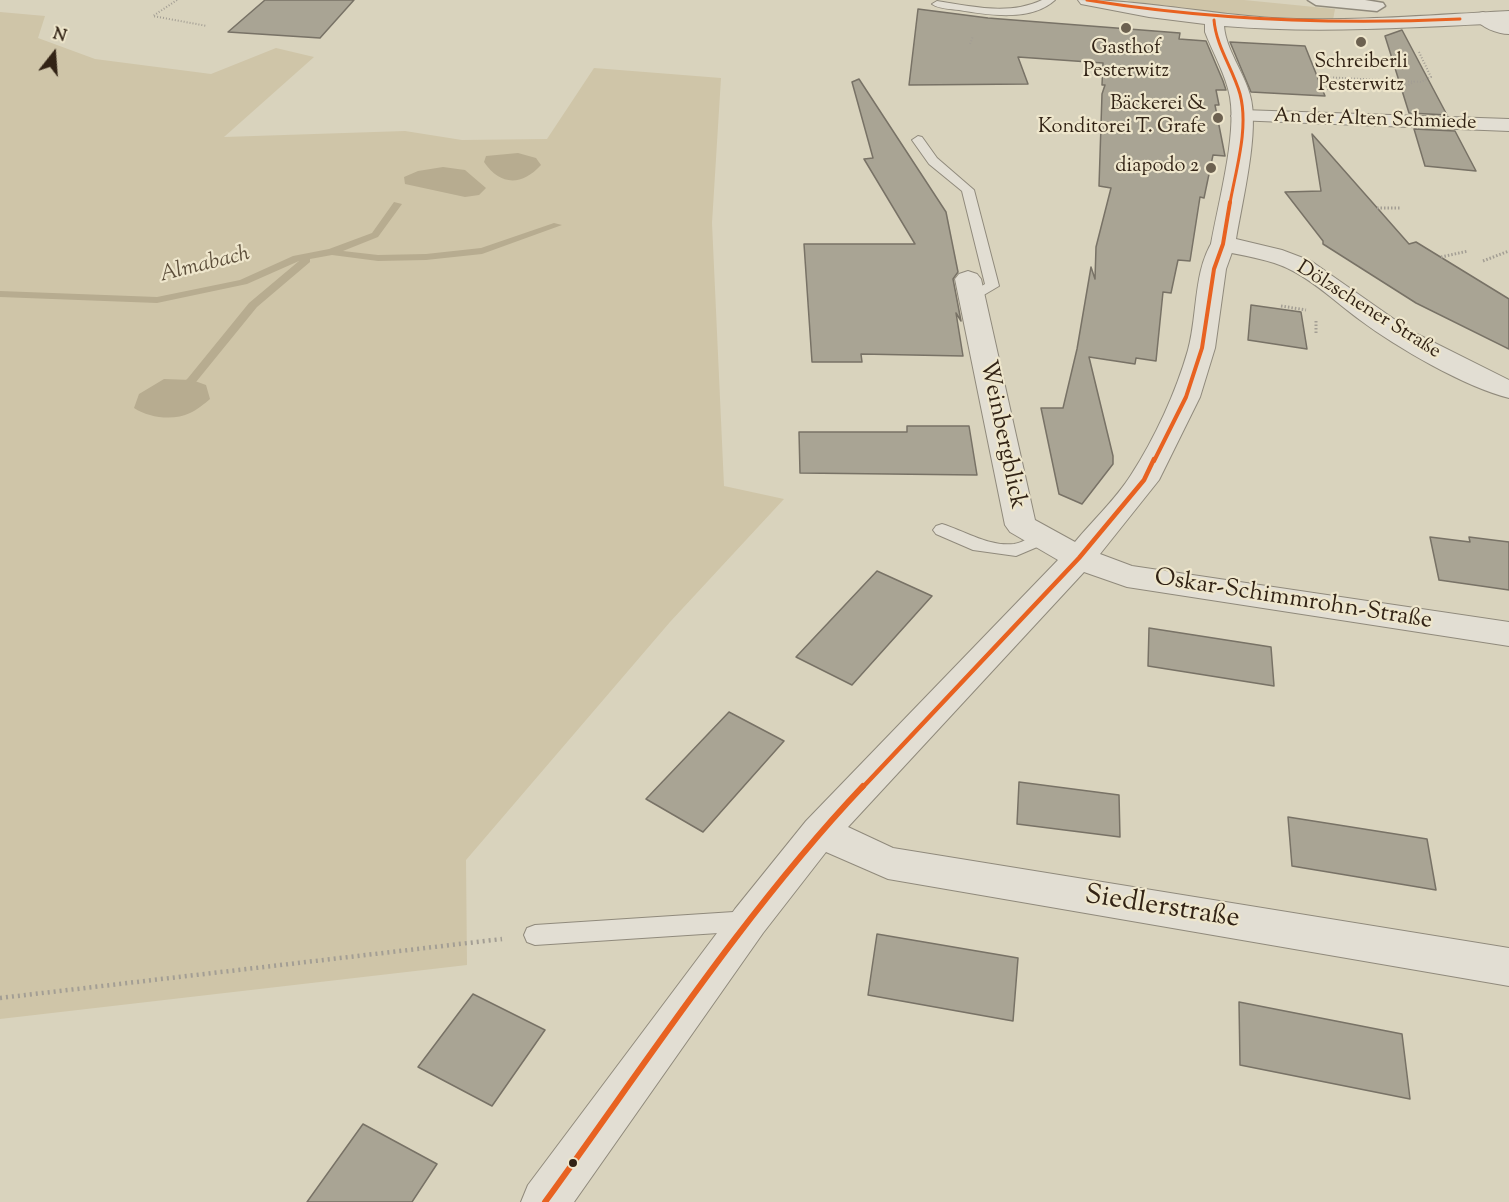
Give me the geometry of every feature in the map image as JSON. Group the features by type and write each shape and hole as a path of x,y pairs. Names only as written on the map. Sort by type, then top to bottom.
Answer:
{"street":[{"path":"1316,0 1377,3"},
{"path":"1440,0 1460,19"},
{"path":"1096,1 1214,20 1337,25 1509,17"},
{"path":"1483,18 1503,28 1509,28"},
{"path":"545,1202 749,921 820,832 1079,558 1144,480 1186,397 1202,348 1214,268 1223,244 1242,131 1240,95 1215,32 1214,20"},
{"name":"An der Alten Schmiede","path":"1242,116 1509,125"},
{"name":"Dölzschener Straße","path":"1223,244 1260,251 1300,265 1327,282 1385,326 1420,347 1465,371 1509,390"},
{"name":"Weinbergblick","path":"970,288 1021,525 1079,558"},
{"name":"Oskar-Schimmrohn-Straße","path":"1079,558 1128,576 1509,634"},
{"name":"Siedlerstraße","path":"820,832 888,863 1509,967"}],"lane":[{"path":"937,4 987,11 1021,12 1050,0"},
{"path":"918,141 933,161 968,190 992,286 970,288"},
{"path":"942,530 973,544 1016,550 1043,538"},
{"path":"535,935 749,921"}],"path":[{"path":"177,0 153,16 207,26"},
{"path":"1329,92 1323,77 1421,82 1431,76 1416,48"},
{"path":"1398,92 1415,81"},
{"path":"1377,208 1400,208"},
{"path":"1441,257 1468,251"},
{"path":"1483,261 1509,251"},
{"path":"1316,321 1316,333"},
{"path":"0,998 535,935"}],"shaded area":[{"path":"1127,0 1244,0 1335,9 1333,20 1274,19 1137,4"},
{"path":"0,12 45,16 38,38 95,59 211,74 276,48 314,57 224,137 405,131 462,140 547,139 594,68 721,78 712,223 724,486 784,499 670,622 466,860 467,965 0,1019"},
{"path":"518,153 536,158 541,165 534,172 519,180 497,176 484,162 486,156"},
{"path":"443,167 465,170 486,188 479,195 465,197 405,184 404,177 418,171"},
{"path":"164,379 192,380 206,385 210,399 193,412 169,418 154,416 134,408 139,394"}],"building":[{"path":"265,0 354,0 320,38 228,32"},
{"path":"918,9 988,18 1180,33 1179,39 1206,41 1226,90 1216,90 1219,105 1215,105 1225,156 1213,155 1204,198 1200,197 1190,261 1178,260 1171,293 1163,292 1156,361 1136,358 1135,364 1089,357 1113,464 1082,504 1059,494 1041,408 1063,408 1077,349 1091,267 1095,279 1096,247 1111,188 1099,186 1102,94 1105,85 1102,85 1103,63 1018,57 1028,84 909,85"},
{"path":"1402,30 1447,115 1409,113 1385,36"},
{"path":"1230,42 1305,46 1325,96 1251,92"},
{"path":"859,79 946,212 958,272 953,279 961,321 956,313 963,356 861,354 862,362 812,362 804,244 915,244 864,159 873,158 852,82"},
{"path":"1414,129 1455,131 1476,171 1425,166"},
{"path":"1312,134 1409,244 1416,242 1509,299 1509,349 1416,303 1323,244 1285,192 1321,191"},
{"path":"1251,305 1301,312 1307,349 1248,340"},
{"path":"907,426 969,426 977,475 800,473 799,432 907,432"},
{"path":"1430,537 1470,542 1469,537 1509,542 1509,590 1439,580"},
{"path":"877,571 932,596 852,685 796,657"},
{"path":"1149,628 1271,647 1274,686 1148,666"},
{"path":"729,712 784,741 703,832 646,799"},
{"path":"1019,782 1119,795 1120,837 1017,824"},
{"path":"1288,817 1427,839 1436,890 1292,866"},
{"path":"877,934 1018,958 1013,1021 868,995"},
{"path":"473,994 545,1030 492,1106 418,1067"},
{"path":"1239,1002 1402,1034 1410,1099 1240,1065"},
{"path":"363,1124 437,1164 412,1202 307,1202"}],"waterway":[{"name":"Almabach","path":"0,294 157,300 243,282 297,258 331,252 375,235 397,204"},
{"path":"336,253 378,258 426,257 482,251 557,225"},
{"path":"192,380 253,305 306,260"}],"transit line":[{"path":"1087,0 1226,18 1319,22 1460,19"},
{"path":"545,1202 749,921 820,832 1079,558 1144,480 1186,397 1202,348 1214,269 1223,244 1242,131 1240,95 1215,32 1214,20"}],"place":[{"name":"Gasthof Pesterwitz","path":"1126,28"},
{"name":"Schreiberli Pesterwitz","path":"1361,42"},
{"name":"Bäckerei & Konditorei T. Grafe","path":"1218,118"},
{"name":"diapodo 2","path":"1211,168"}]}
